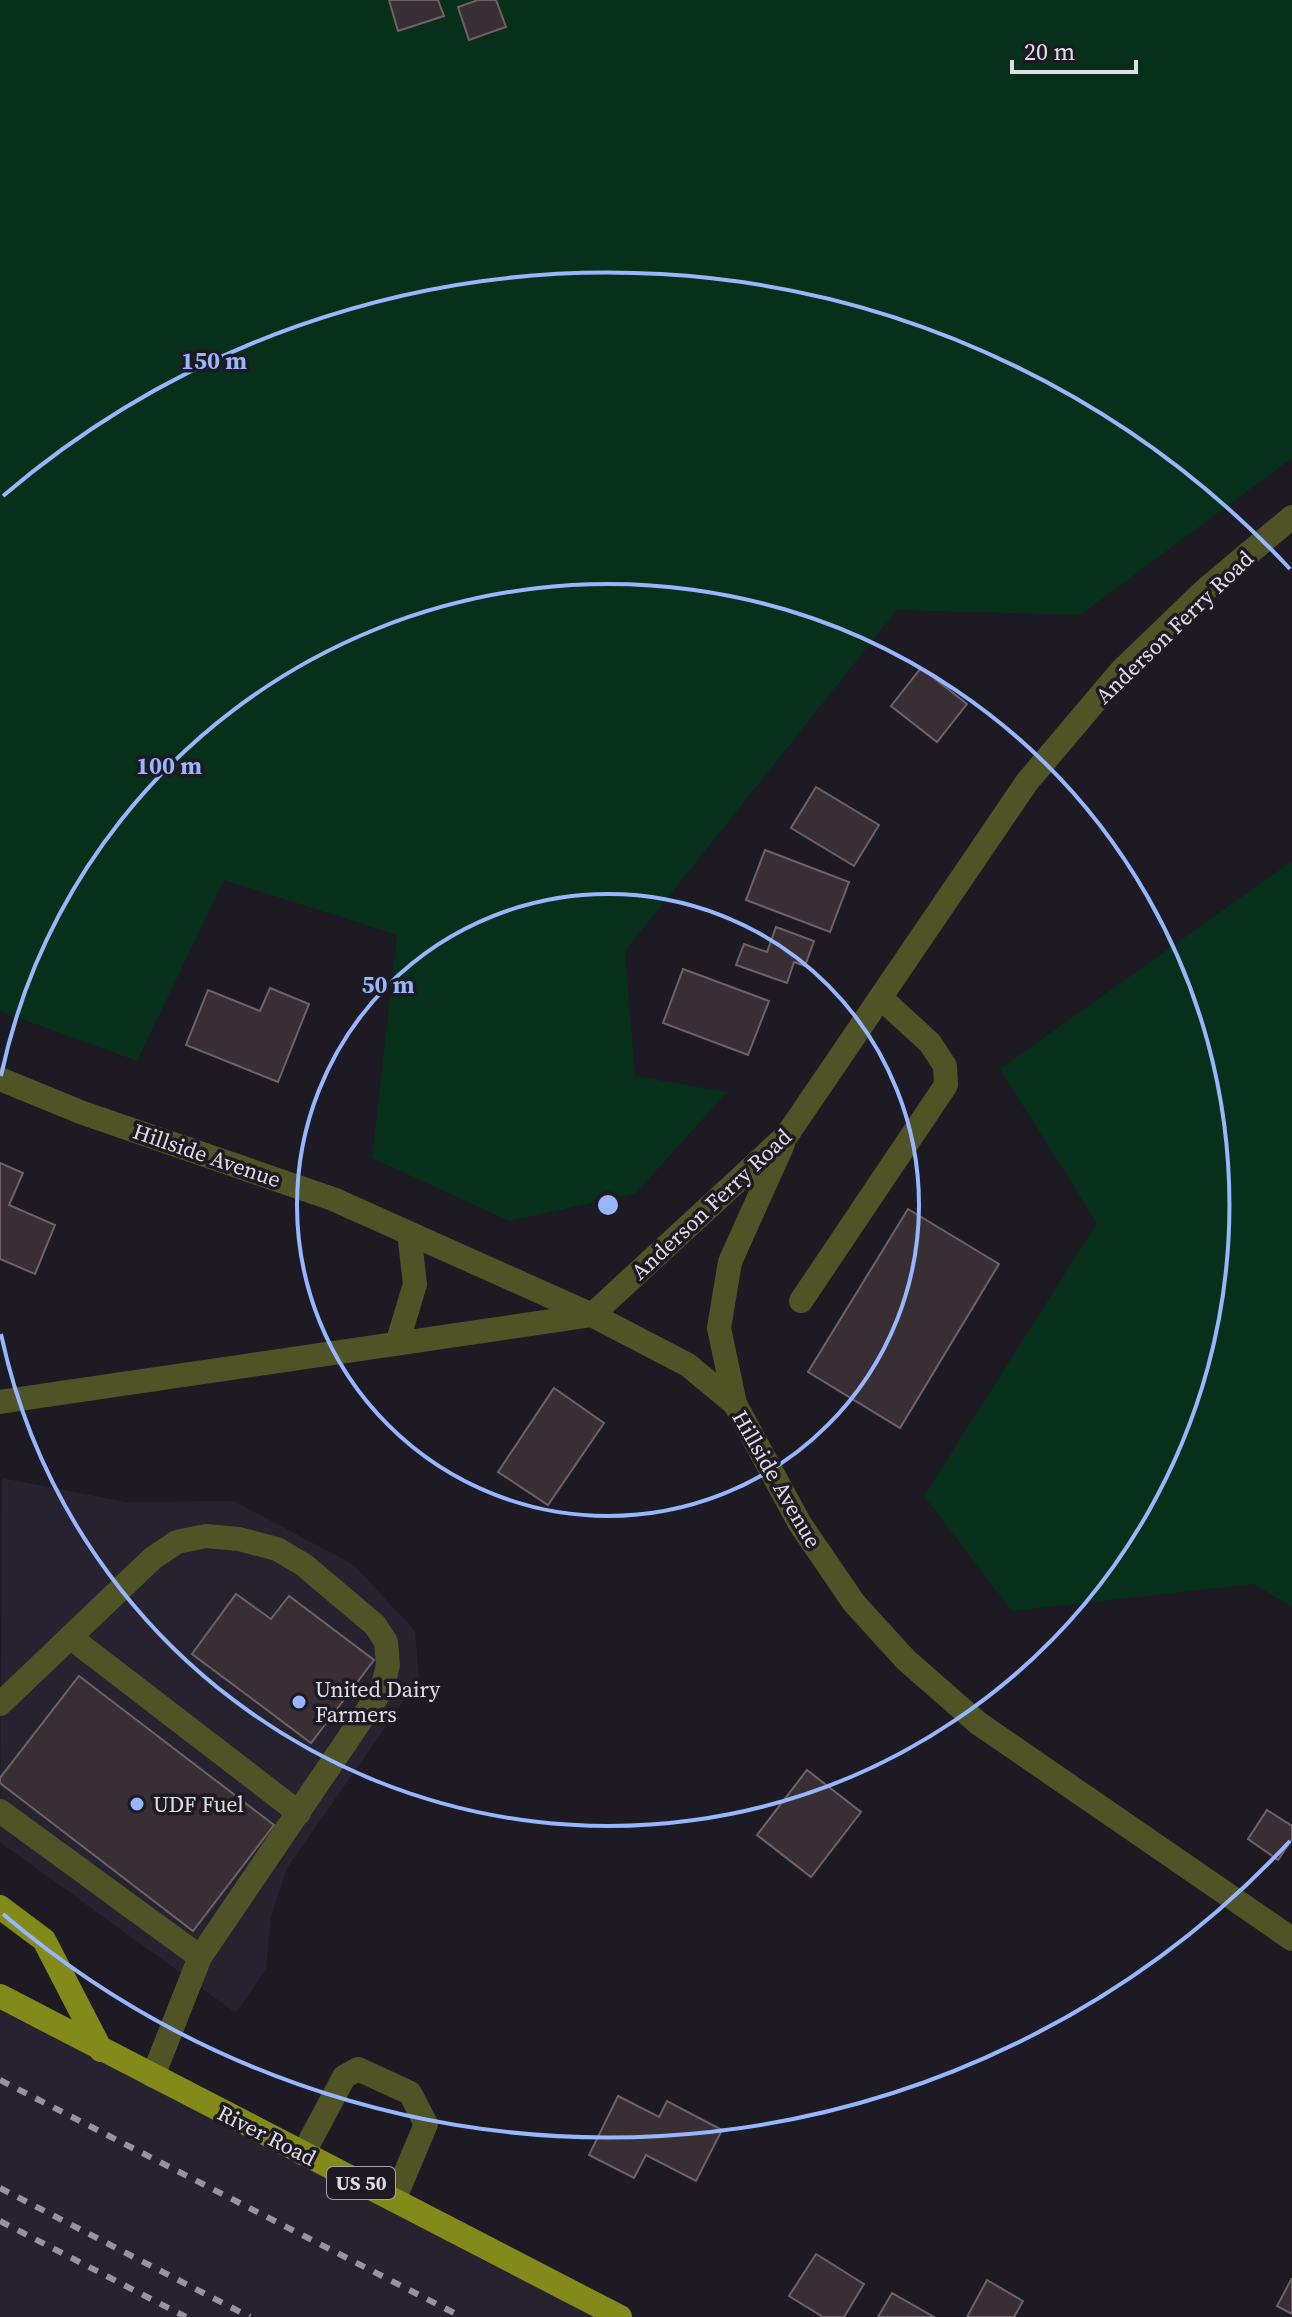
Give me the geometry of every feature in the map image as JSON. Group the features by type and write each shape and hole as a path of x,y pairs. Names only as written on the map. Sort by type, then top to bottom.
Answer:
{"main road":[{"path":"0,1907 44,1940 101,2050"},
{"name":"River Road","path":"0,1996 620,2317"}],"street":[{"name":"Anderson Ferry Road","path":"592,1315 787,1135 1027,782 1121,671 1205,590 1292,517"},
{"path":"801,1301 946,1085 945,1066 930,1043 881,998"},
{"name":"Hillside Avenue","path":"0,1079 83,1113 333,1199 592,1315 688,1365 735,1404 800,1524 854,1603 906,1660 978,1723 1292,1939"},
{"path":"735,1404 719,1328 730,1262 787,1135"},
{"path":"397,1344 415,1284 409,1233"},
{"path":"0,1402 592,1315"},
{"path":"0,1704 153,1558 177,1542 206,1536 239,1539 277,1549 304,1565 375,1625 386,1642 388,1665 382,1689 200,1957 153,2076"},
{"path":"70,1637 299,1813"},
{"path":"0,1811 200,1957"},
{"path":"303,2154 344,2077 358,2069 410,2093 426,2124 394,2200"}],"shaded area":[{"path":"2,1478 126,1502 234,1501 354,1565 415,1631 419,1679 287,1868 271,1916 266,1969 236,2013 0,1842"},
{"path":"0,1996 620,2317 0,2317"}],"green space":[{"path":"0,0 1292,0 1292,458 1080,615 897,610 625,951 635,1076 727,1092 636,1193 509,1221 372,1158 397,935 224,880 137,1061 0,1011"},
{"path":"1292,861 1292,1607 1254,1584 1012,1611 924,1496 1097,1223 1000,1069"}],"building":[{"path":"389,0 438,0 444,16 398,31"},
{"path":"478,0 496,0 506,27 469,40 458,7"},
{"path":"921,668 967,704 937,742 891,706"},
{"path":"816,787 879,825 854,866 791,828"},
{"path":"765,850 849,882 830,932 746,900"},
{"path":"776,927 814,941 805,966 794,962 787,983 736,965 744,944 767,952"},
{"path":"683,969 769,1001 748,1055 663,1023"},
{"path":"270,988 309,1004 278,1082 186,1045 208,990 260,1011"},
{"path":"0,1163 23,1173 9,1205 55,1225 35,1274 0,1259"},
{"path":"908,1209 999,1264 900,1428 808,1372"},
{"path":"554,1388 604,1423 548,1505 498,1472"},
{"name":"United Dairy Farmers","path":"236,1594 271,1619 289,1596 374,1660 311,1743 192,1654"},
{"name":"UDF Fuel","path":"79,1676 274,1825 193,1931 0,1783 0,1778"},
{"path":"807,1770 861,1812 811,1877 757,1835"},
{"path":"1267,1810 1292,1826 1292,1839 1278,1860 1248,1839"},
{"path":"618,2096 659,2117 667,2101 722,2130 696,2181 646,2155 634,2178 589,2155"},
{"path":"816,2254 864,2284 844,2317 823,2317 789,2296"},
{"path":"1292,2278 1292,2314 1277,2306"},
{"path":"987,2280 1023,2301 1014,2317 967,2317"},
{"path":"892,2293 934,2317 878,2317"}],"railway":[{"path":"0,2080 462,2317"},
{"path":"0,2188 250,2317"},
{"path":"0,2221 186,2317"}],"place":[{"name":"United Dairy Farmers","path":"299,1702"},
{"name":"UDF Fuel","path":"137,1804"}]}
